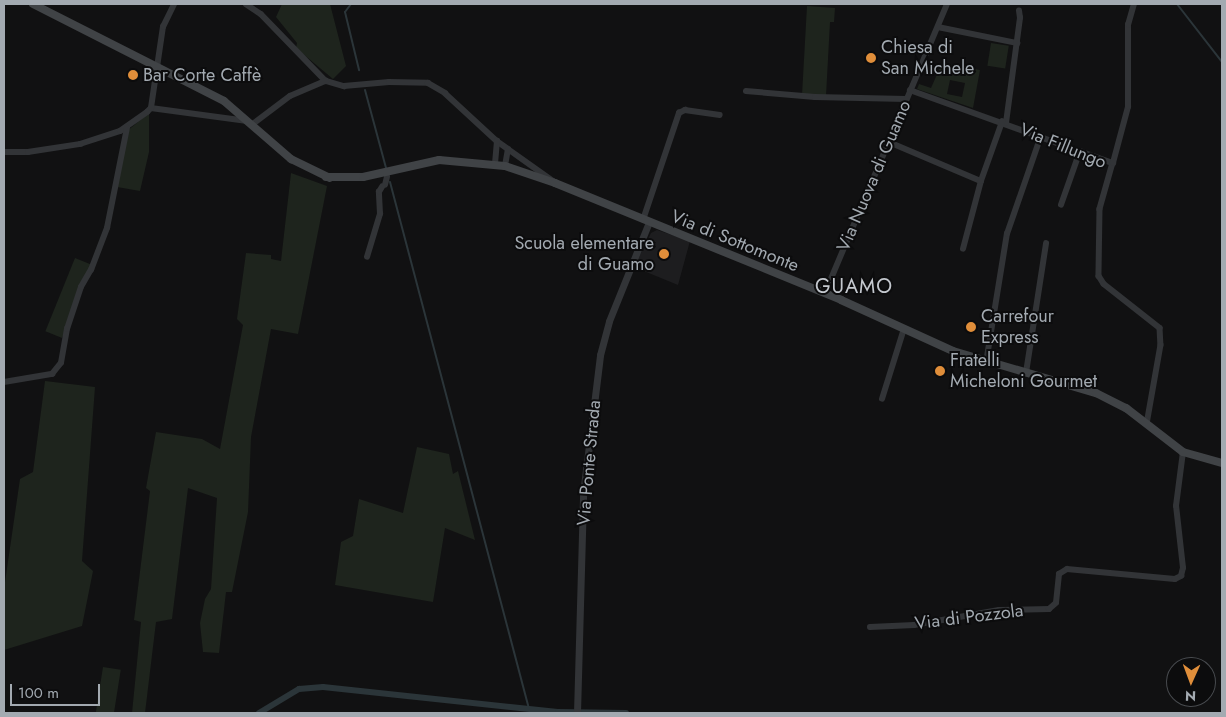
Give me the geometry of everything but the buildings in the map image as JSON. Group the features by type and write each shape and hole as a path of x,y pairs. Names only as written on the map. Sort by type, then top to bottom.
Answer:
{"main road":[{"name":"Via di Sottomonte","path":"33,4 224,101 291,159 326,177 351,183 387,177 448,162"},
{"name":"Via di Sottomonte","path":"326,177 363,177 422,162 496,164 505,166 554,182 825,293 904,329 986,363 1096,393 1113,400 1183,452 1222,463"}],"street":[{"path":"4,152 58,148 127,128 151,108 156,67 164,27 174,4"},
{"path":"246,4 261,14 326,81 344,86 389,82 428,83 445,93 497,141 554,182"},
{"name":"Via Nuova di Guamo","path":"825,293 947,4"},
{"path":"1113,163 1129,101 1128,25 1134,4"},
{"path":"963,249 981,181 1004,123 1017,43 1018,11"},
{"path":"938,27 1017,43"},
{"path":"151,108 251,123 290,96 326,81"},
{"name":"Via Fillungo","path":"910,90 1113,163 1100,209 1099,276 1104,284 1160,328 1161,345 1147,424"},
{"path":"746,91 815,97 906,99"},
{"path":"646,221 679,113 686,110 720,115"},
{"path":"4,382 52,374 61,363 67,329 81,287 91,270 107,228 127,128"},
{"path":"986,363 1008,234 1041,136"},
{"path":"496,164 497,141"},
{"path":"889,142 981,181"},
{"path":"505,166 508,149"},
{"path":"1061,205 1080,151"},
{"path":"367,257 380,214 379,192 387,177"},
{"name":"Via Ponte Strada","path":"577,713 583,494 600,355 608,321 646,221"},
{"path":"1026,374 1046,244"},
{"path":"882,399 904,329"},
{"name":"Via di Pozzola","path":"870,627 914,625 999,610 1049,609 1056,603 1059,574 1067,569 1175,579 1181,576 1183,568 1176,506 1183,452"}],"shaded area":[{"path":"282,4 330,4 346,66 333,79 296,48 297,43 276,17"},
{"path":"807,6 835,8 834,22 830,22 826,96 802,95"},
{"path":"991,43 1009,46 1005,69 987,66"},
{"path":"942,63 980,70 973,108 917,89 919,84 931,88","holes":["950,80 965,83 962,97 947,94"]},
{"path":"149,113 149,152 140,191 117,187 127,131"},
{"path":"291,173 327,186 298,334 271,329 251,437 248,512 232,592 226,592 219,653 203,652 200,623 205,599 211,589 217,498 188,488 172,619 156,622 145,713 132,713 141,622 134,620 150,491 146,488 156,432 202,439 220,449 243,325 237,319 246,253 271,255 271,259 281,261"},
{"name":"Scuola elementare di Guamo","path":"657,230 690,241 678,285 634,267 651,233"},
{"path":"75,258 92,265 62,338 45,331"},
{"path":"45,381 95,387 82,561 93,571 82,626 4,650 4,589 20,479 33,472"},
{"path":"417,447 449,454 453,474 458,471 475,540 445,528 433,602 335,585 341,542 353,536 359,499 403,513"},
{"path":"103,667 121,670 114,713 96,712"}],"waterway":[{"path":"351,4 345,12 359,70"},
{"path":"1177,4 1222,62"},
{"path":"365,90 386,168"},
{"path":"390,182 529,709"},
{"path":"259,713 299,689 323,687 558,712 626,713"}],"place":[{"name":"Chiesa di San Michele","path":"871,58"},
{"name":"Bar Corte Caffè","path":"133,75"},
{"name":"Scuola elementare di Guamo","path":"664,254"},
{"name":"Carrefour Express","path":"971,327"},
{"name":"Fratelli Micheloni Gourmet","path":"940,371"}],"district":[{"name":"GUAMO","path":"854,286"}]}
